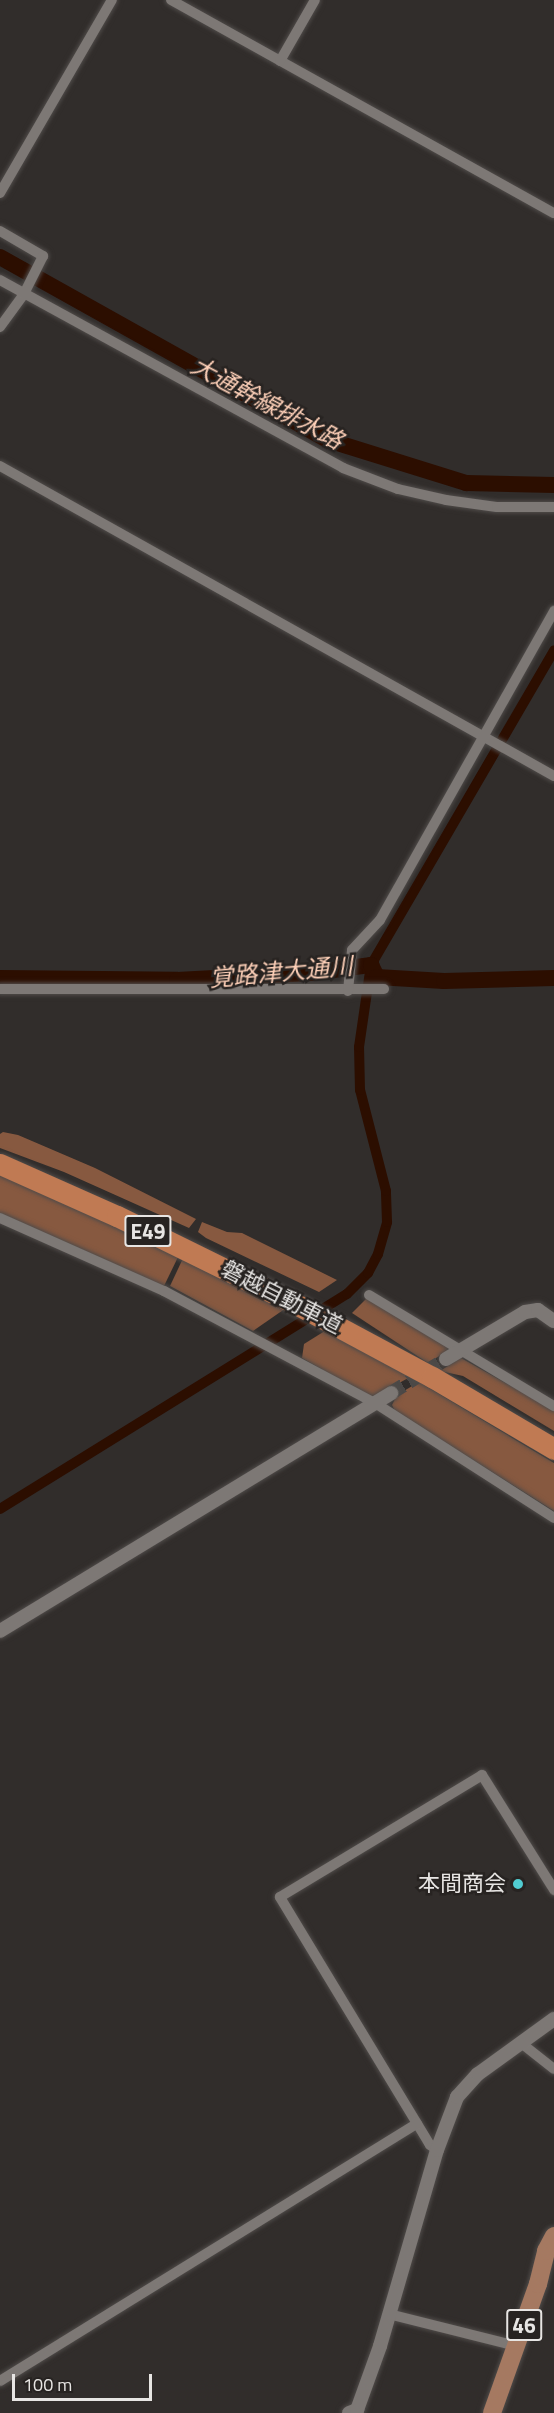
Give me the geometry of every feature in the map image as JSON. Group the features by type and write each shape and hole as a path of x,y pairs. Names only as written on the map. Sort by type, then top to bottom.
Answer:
{"highway":[{"name":"磐越自動車道","path":"0,1164 117,1216 337,1325 554,1449"}],"main road":[{"name":"46","path":"492,2413 546,2251 554,2236"}],"street":[{"path":"0,193 112,0"},
{"path":"171,0 554,213"},
{"path":"280,61 315,0"},
{"path":"0,231 43,256 25,291 0,327"},
{"path":"0,280 25,291 343,468 398,489 446,500 496,507 554,507"},
{"path":"0,466 554,776"},
{"path":"352,988 352,950 380,920 486,738 554,611"},
{"path":"0,989 384,989"},
{"path":"0,1218 164,1291 375,1403 554,1518"},
{"path":"369,1295 554,1406"},
{"path":"446,1359 533,1309 554,1321"},
{"path":"0,1631 391,1393"},
{"path":"437,2150 430,2145 280,1897 482,1775 554,1890"},
{"path":"354,2412 389,2314 437,2150 461,2092 478,2074 554,2019"},
{"path":"520,2043 554,2069"},
{"path":"0,2381 417,2123"},
{"path":"389,2314 516,2346"}],"shaded area":[{"path":"3,1132 18,1135 95,1168 196,1219 189,1228 64,1172 0,1148 0,1134"},
{"path":"0,1175 179,1255 164,1286 0,1213"},
{"path":"202,1222 227,1232 242,1233 337,1280 319,1292 206,1238 198,1232"},
{"path":"185,1254 289,1306 253,1331 170,1286"},
{"path":"368,1297 452,1348 428,1363 352,1313"},
{"path":"328,1329 410,1377 372,1398 302,1358 304,1344"},
{"path":"461,1358 554,1410 554,1431 463,1376 440,1371"},
{"path":"419,1382 554,1463 554,1511 395,1411 392,1405 397,1395"}],"waterway":[{"name":"大通幹線排水路","path":"0,257 328,440 466,483 554,485"},
{"path":"0,1509 347,1294 368,1273 378,1254 387,1222 386,1191 360,1090 359,1047 371,965 554,650"},
{"name":"覚路津大通川","path":"0,978 177,980 311,973 371,965 377,977 444,981 554,978"}],"tunnel":[{"path":"391,1393 446,1359"}],"place":[{"name":"本間商会","path":"518,1884"}]}
